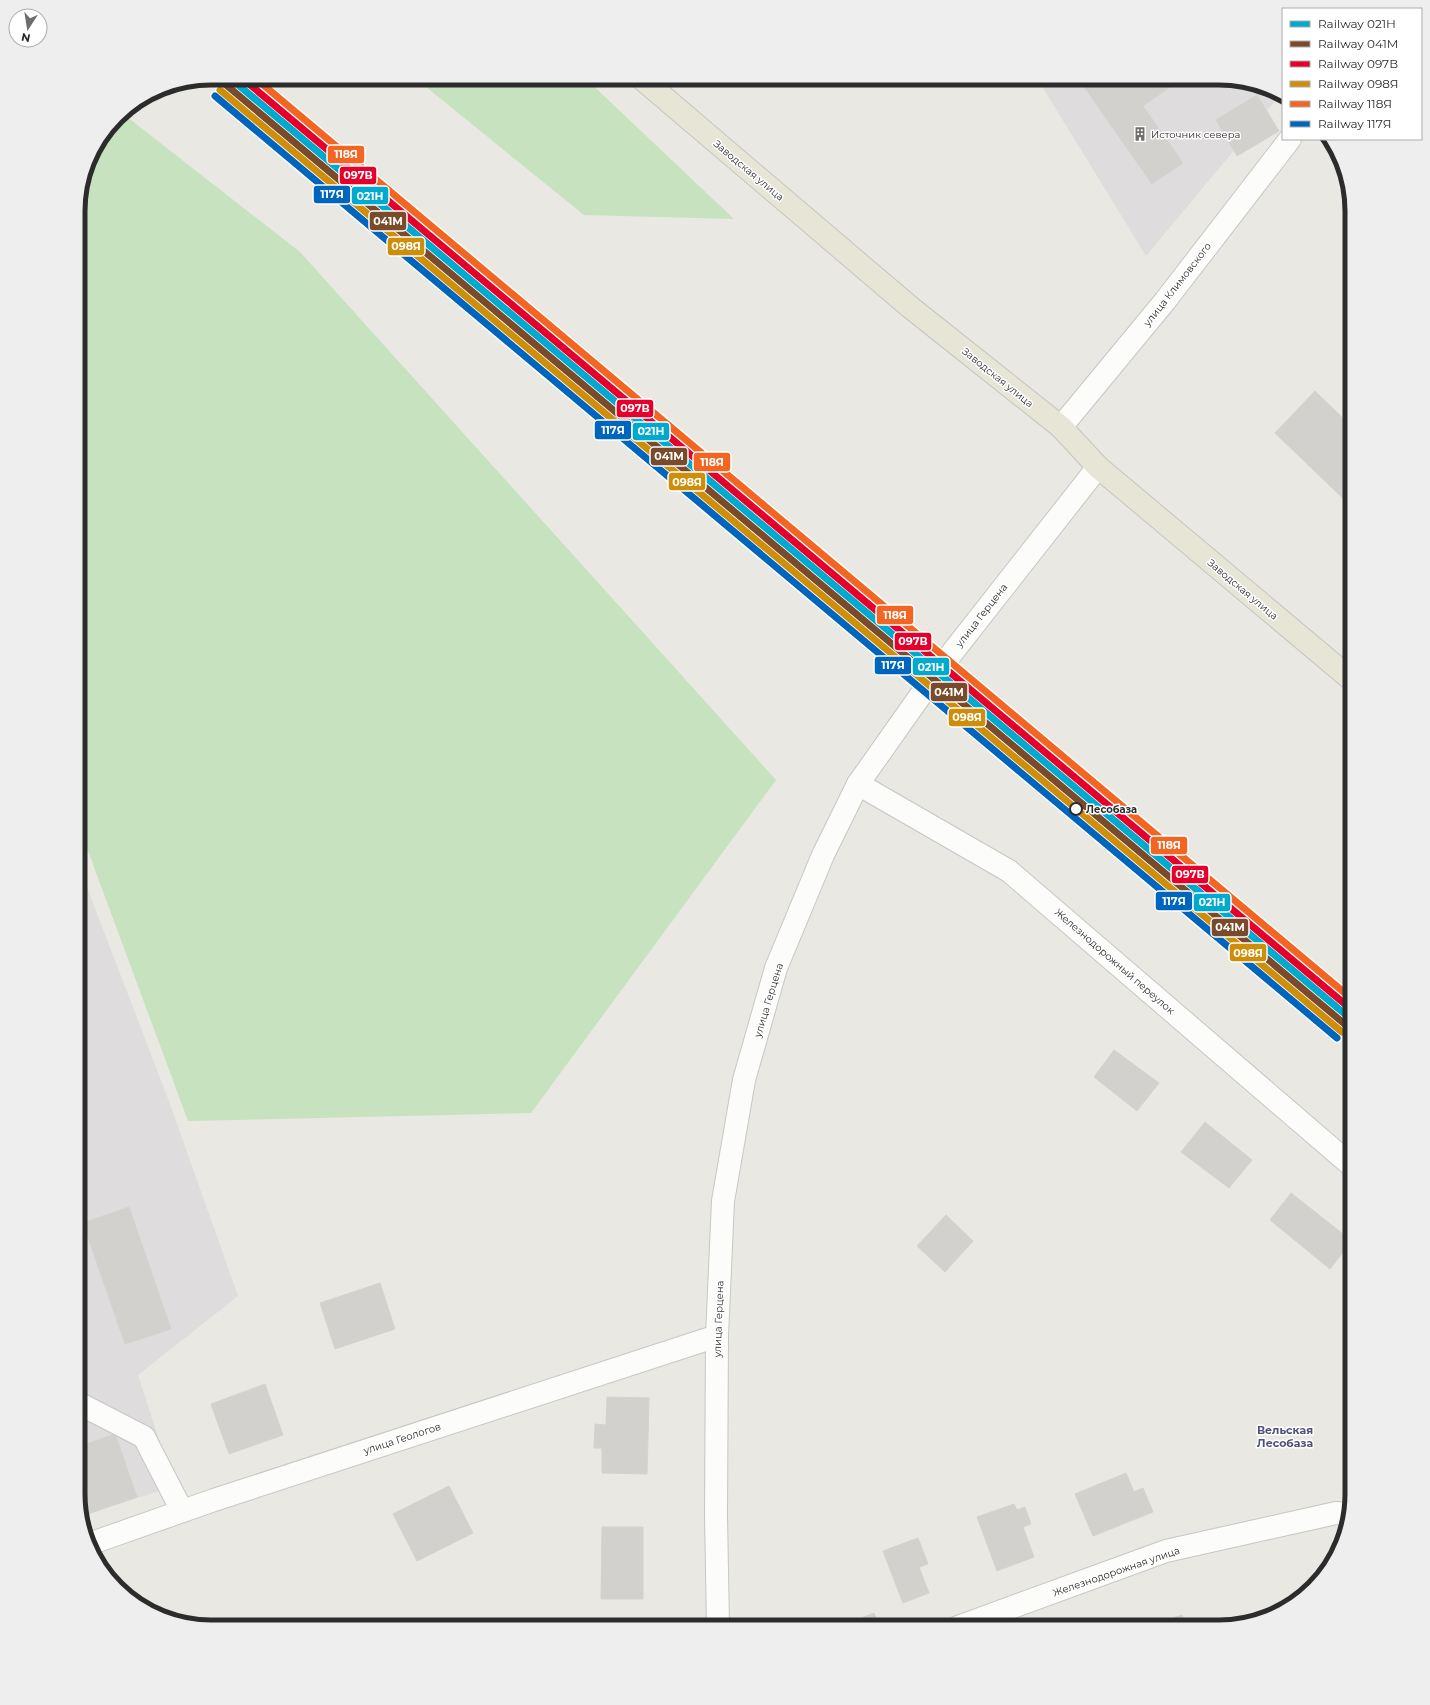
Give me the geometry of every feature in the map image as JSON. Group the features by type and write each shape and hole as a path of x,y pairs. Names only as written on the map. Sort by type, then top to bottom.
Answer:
{"main road":[{"name":"Заводская улица","path":"649,85 910,307 1061,427 1098,467 1345,674"}],"street":[{"name":"улица Климовского","path":"1061,427 1165,301 1289,140"},
{"name":"улица Герцена","path":"718,1620 716,1336 723,1201 744,1080 776,968 823,855 858,784 936,672 1098,467"},
{"name":"Железнодорожный переулок","path":"858,784 1009,871 1345,1160"},
{"name":"улица Геологов","path":"95,1542 214,1500 716,1336"},
{"path":"85,1407 144,1437 182,1512"},
{"name":"Железнодорожная улица","path":"977,1620 1166,1551 1336,1513 1344,1508"}],"shaded area":[{"path":"1041,85 1227,85 1252,89 1276,99 1146,256"},
{"path":"85,882 170,1104 238,1296 138,1375 174,1486 87,1514 85,1494"}],"green space":[{"path":"424,85 592,85 734,219 584,215"},
{"path":"127,117 300,252 776,780 531,1113 188,1121 85,843 85,203 89,178 102,148 111,134"}],"building":[{"name":"Источник севера","path":"1083,85 1173,85 1143,106 1183,163 1152,184"},
{"path":"1257,95 1279,131 1237,156 1216,120"},
{"path":"1315,391 1345,420 1345,500 1275,433"},
{"path":"1114,1050 1159,1083 1137,1111 1094,1077"},
{"path":"1205,1122 1252,1160 1229,1188 1181,1152"},
{"path":"1291,1193 1345,1235 1345,1250 1330,1269 1270,1220"},
{"path":"129,1207 171,1329 125,1344 85,1229 85,1222"},
{"path":"946,1215 973,1241 945,1272 917,1246"},
{"path":"380,1283 395,1329 335,1349 320,1303"},
{"path":"265,1384 283,1435 229,1454 211,1404"},
{"path":"607,1397 649,1398 647,1474 602,1473 602,1448 594,1448 595,1424 606,1425"},
{"path":"115,1434 137,1497 87,1514 85,1494 85,1445"},
{"path":"1126,1473 1134,1492 1143,1488 1153,1512 1093,1536 1075,1494"},
{"path":"449,1486 473,1533 417,1561 393,1514"},
{"path":"1014,1504 1017,1510 1025,1507 1031,1524 1023,1527 1034,1557 997,1571 977,1517"},
{"path":"602,1527 643,1527 643,1599 601,1599"},
{"path":"918,1538 928,1564 919,1567 929,1593 903,1603 883,1551"},
{"path":"874,1613 877,1620 856,1620"},
{"path":"1182,1615 1184,1620 1167,1620"}],"rail line":[{"name":"041М","path":"226,85 1345,1024"},
{"name":"021Н","path":"238,85 1345,1014"},
{"name":"097В","path":"250,85 1345,1004"},
{"name":"118Я","path":"263,85 1345,993"},
{"name":"098Я","path":"220,90 1342,1032"},
{"name":"117Я","path":"215,96 1337,1038"}],"place":[{"name":"Источник севера","path":"1140,134"},
{"name":"Лесобаза","path":"1076,809"}],"district":[{"name":"Вельская Лесобаза","path":"1285,1436"}]}
